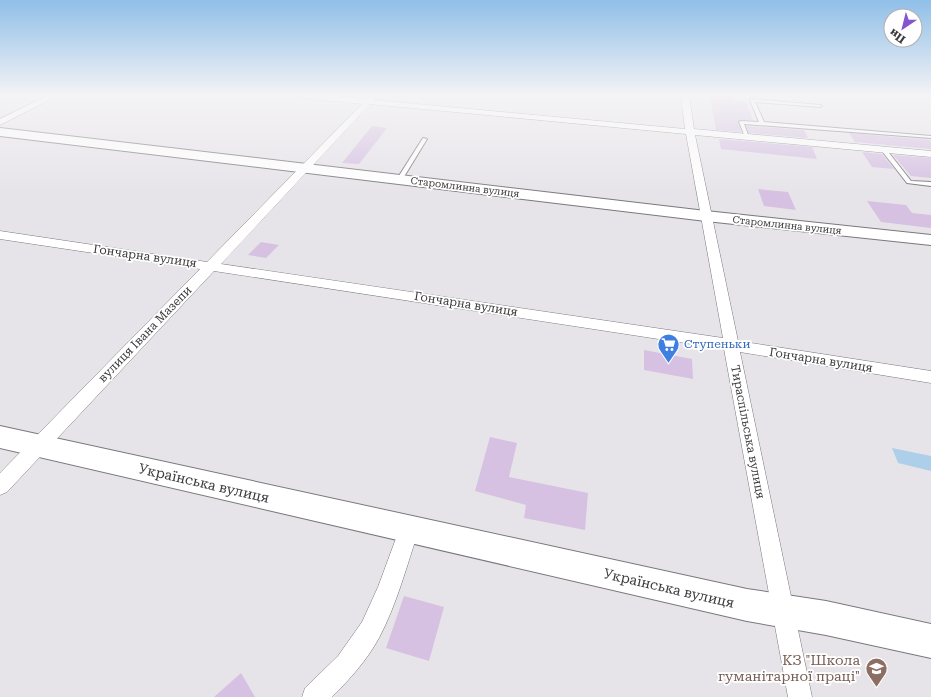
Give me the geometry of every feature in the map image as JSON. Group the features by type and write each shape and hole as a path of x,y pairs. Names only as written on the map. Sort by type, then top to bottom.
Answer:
{"street":[{"name":"вулиця Івана Мазепи","path":"0,486 343,129"},
{"path":"656,129 931,154"},
{"name":"Тираспільська вулиця","path":"690,129 782,611 800,697"},
{"name":"Старомлинна вулиця","path":"0,132 706,216 931,240"},
{"name":"Гончарна вулиця","path":"0,235 732,345 931,377"},
{"name":"Українська вулиця","path":"0,437 747,605 826,618 931,641"},
{"path":"314,697 341,671 364,642 377,617 409,529"}],"lane":[{"path":"744,129 747,137"},
{"path":"821,129 931,137"},
{"path":"400,179 425,139"},
{"path":"884,150 909,182 931,184"}],"water":[{"path":"892,448 931,456 931,471 898,463"}],"building":[{"path":"370,129 387,129 359,164 342,163"},
{"path":"716,129 740,129 741,132 716,130"},
{"path":"747,129 804,130 808,138 749,133"},
{"path":"849,133 931,140 931,149 855,142"},
{"path":"719,139 812,147 817,159 721,149"},
{"path":"862,152 882,154 894,169 872,167"},
{"path":"893,155 931,158 931,178 911,176"},
{"path":"758,189 788,192 796,210 764,206"},
{"path":"867,201 906,205 912,213 931,215 931,228 881,222"},
{"path":"261,242 279,245 266,258 248,255"},
{"name":"Ступеньки","path":"644,350 692,359 693,379 644,370"},
{"path":"490,437 517,443 509,477 588,493 585,530 524,518 526,505 475,491"},
{"path":"404,596 444,607 429,661 386,648"},
{"path":"241,673 255,697 214,697"}],"place":[{"name":"Ступеньки","path":"668,364"},
{"name":"КЗ \"Школа гуманітарної праці\"","path":"876,688"}]}
